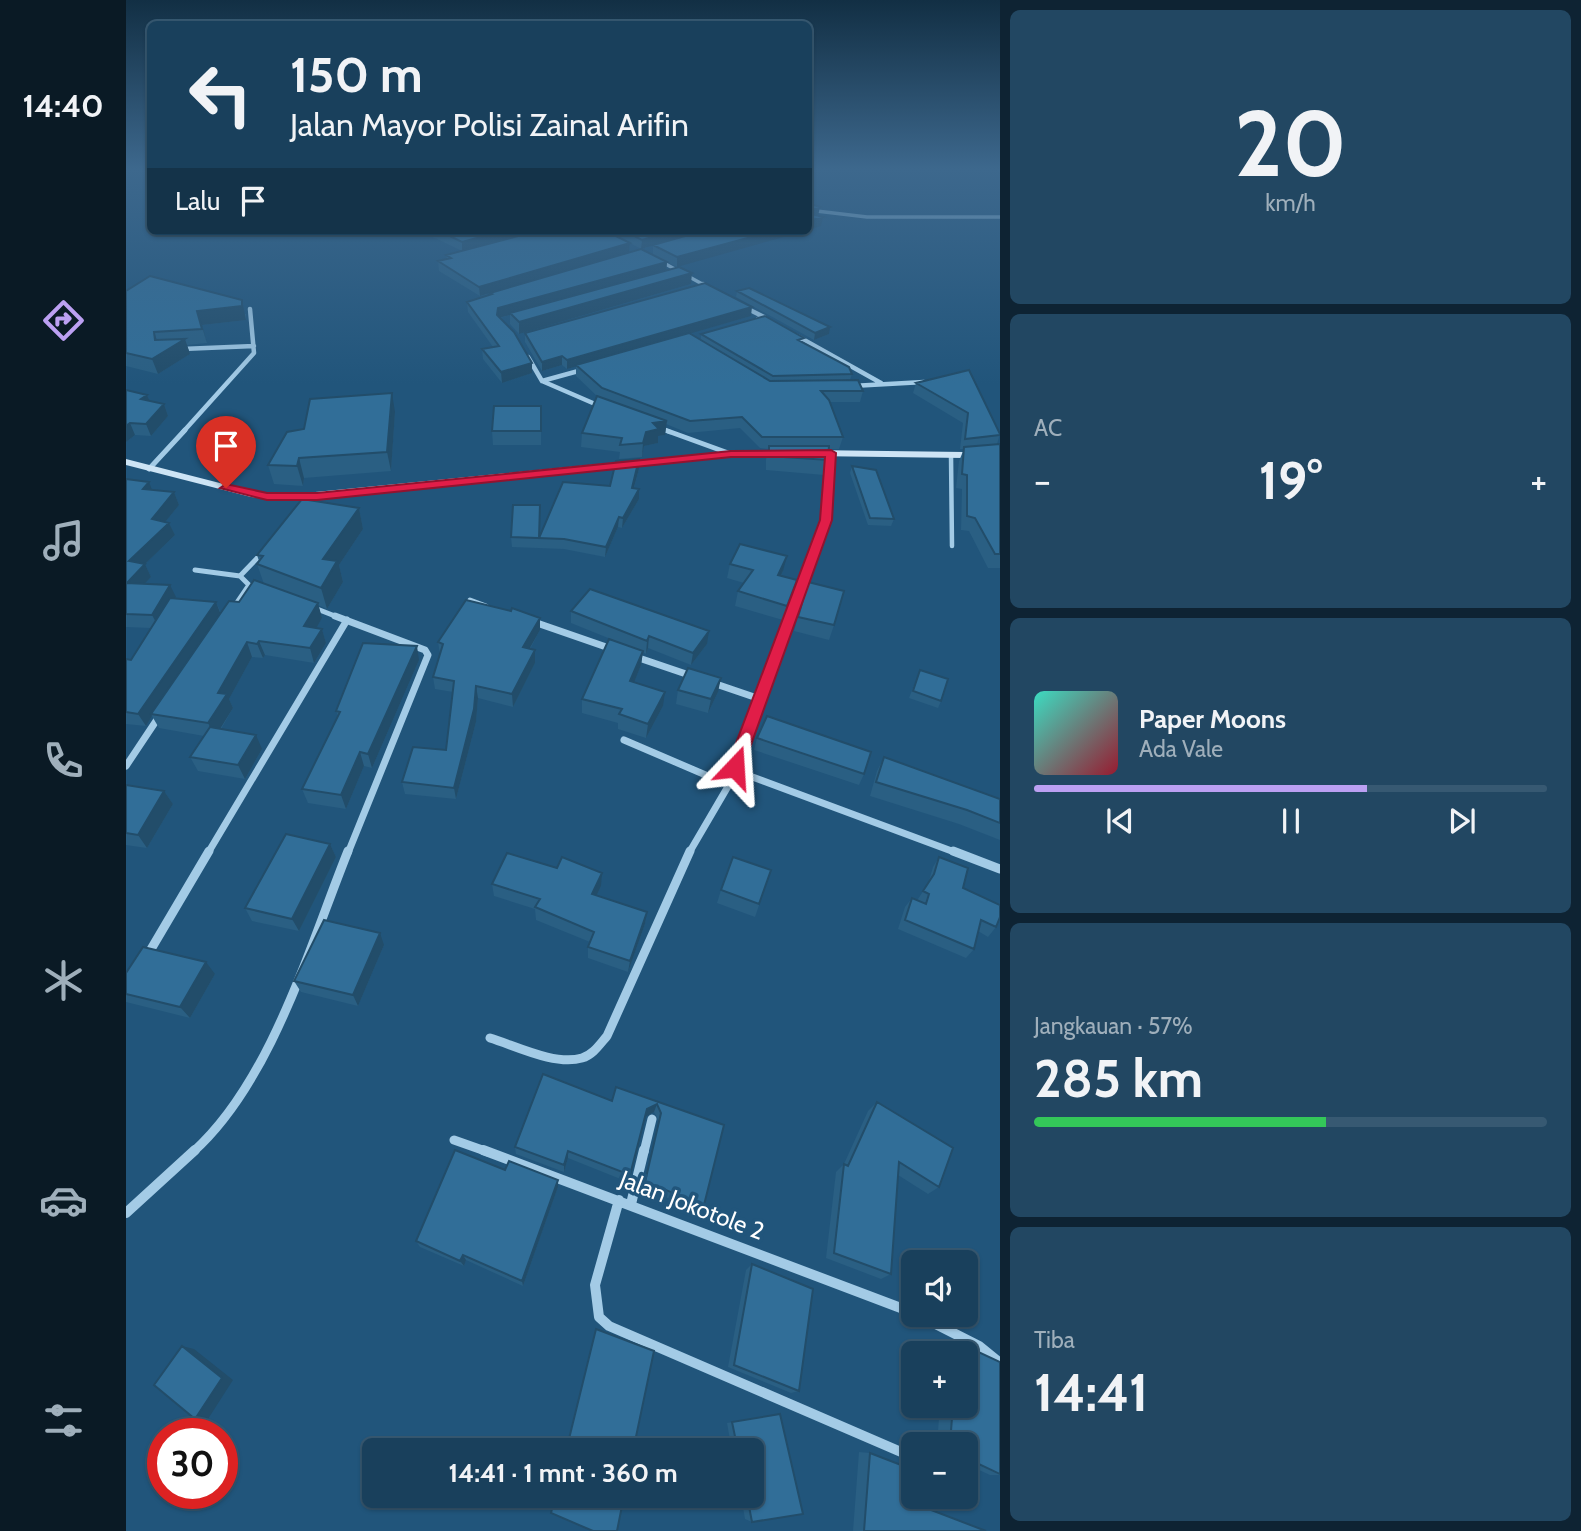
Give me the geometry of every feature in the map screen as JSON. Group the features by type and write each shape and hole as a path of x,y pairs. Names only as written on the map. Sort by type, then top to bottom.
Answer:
{"main road":[{"path":"126,462 251,494 317,497 731,454 951,455 1000,451"}],"street":[{"path":"653,258 718,292"},
{"path":"669,276 681,272"},
{"path":"692,290 706,286"},
{"path":"741,305 776,324"},
{"path":"149,469 248,363 254,346 250,309"},
{"path":"752,321 764,317"},
{"path":"788,331 885,385"},
{"path":"175,350 254,346"},
{"path":"524,349 542,381 564,393 615,412"},
{"path":"542,381 596,366"},
{"path":"845,386 929,381"},
{"path":"654,426 731,454"},
{"path":"490,1038 567,1059 582,1058 595,1051 607,1037 692,846 737,771 735,766 826,520 831,453"},
{"path":"308,507 317,497"},
{"path":"240,576 269,547"},
{"path":"195,570 240,576 249,584 261,588"},
{"path":"226,619 249,584"},
{"path":"470,600 497,609"},
{"path":"126,1213 218,1130 264,1060 428,655 425,650 297,601"},
{"path":"523,618 615,650"},
{"path":"143,962 346,620"},
{"path":"628,654 694,677"},
{"path":"707,681 760,699"},
{"path":"126,766 164,709"},
{"path":"624,740 729,785"},
{"path":"737,771 1000,869"},
{"path":"631,1204 652,1119"},
{"name":"Jalan Jokotole 2","path":"454,1140 631,1204 901,1309"},
{"path":"619,1200 595,1285 598,1317 609,1326 901,1452"},
{"name":"Jalan Jokotole 2","path":"941,1327 979,1346 1000,1363"}],"lane":[{"path":"951,455 952,546"}],"building":[{"path":"497,241 630,243 479,287 438,261 451,258 446,255"},
{"path":"666,241 734,241 677,257 653,245"},
{"path":"641,249 667,262 498,308 497,315 514,332 532,363 501,372 482,349 499,346 467,302"},
{"path":"679,267 692,273 519,322 510,313"},
{"path":"150,276 242,300 242,306 197,311 202,329 154,332 155,340 185,339 152,359 126,353 126,291"},
{"path":"705,283 752,307 567,360 562,356 542,362 525,333"},
{"path":"749,288 830,327 815,333 737,291"},
{"path":"765,316 804,338 798,340 849,367 852,374 773,376 701,334"},
{"path":"689,333 770,381 858,380 863,391 821,391 829,400 843,437 762,437 742,417 690,421 602,388 576,365"},
{"path":"969,370 1000,435 965,439 968,413 916,383"},
{"path":"126,390 147,395 141,399 164,404 146,424 130,423 126,426"},
{"path":"392,393 387,452 299,458 297,466 268,465 287,432 304,429 310,399"},
{"path":"597,396 667,421 653,423 659,429 646,432 643,443 620,445 622,438 582,433"},
{"path":"494,406 541,406 541,431 492,431"},
{"path":"1000,444 1000,554 995,554 975,518 967,516 967,475 962,474 964,447"},
{"path":"769,446 829,446 828,460 769,456"},
{"path":"639,459 632,488 639,489 623,518 619,517 606,547 564,539 511,537 513,505 540,505 539,538 563,482 610,486 616,461"},
{"path":"852,466 876,470 894,519 870,518"},
{"path":"126,479 149,482 143,489 174,492 152,519 169,523 129,561 145,564 127,583 170,585 152,615 126,614"},
{"path":"302,499 359,508 323,559 337,561 321,588 257,564 263,556 257,555"},
{"path":"740,544 787,556 778,575 797,580 787,606 738,591 753,570 730,564"},
{"path":"254,580 318,603 304,626 322,629 310,648 259,641 257,644 247,642 218,693 227,694 208,723 151,714 229,601 239,602"},
{"path":"808,582 844,591 834,625 798,617"},
{"path":"590,589 709,631 693,653 649,636 647,641 571,611"},
{"path":"170,598 216,602 138,714 126,712 126,659 131,660"},
{"path":"466,600 511,611 512,608 540,618 523,647 535,650 512,694 476,686 474,709 454,788 402,782 413,747 446,750 454,681 433,677 443,644 438,642"},
{"path":"609,639 643,651 630,681 665,692 648,724 619,714 622,709 582,699"},
{"path":"363,643 417,646 368,754 360,752 341,795 302,789 340,712 336,711"},
{"path":"688,668 721,678 711,699 678,690"},
{"path":"920,670 948,679 941,701 913,691"},
{"path":"767,716 871,752 864,774 757,738"},
{"path":"210,727 256,735 238,765 190,757"},
{"path":"884,757 1000,799 1000,823 876,782"},
{"path":"126,785 164,791 138,835 126,833"},
{"path":"286,834 330,844 292,919 245,908"},
{"path":"507,853 557,868 562,857 602,873 592,894 647,912 630,961 588,947 594,932 535,907 540,899 492,884"},
{"path":"733,857 771,870 759,904 721,890"},
{"path":"939,857 968,868 963,888 1000,905 1000,917 996,927 981,920 974,949 905,920 912,898 926,904 929,894 923,891 934,874"},
{"path":"324,920 380,933 353,995 294,981"},
{"path":"143,947 206,962 180,1007 126,994 126,973"},
{"path":"543,1074 612,1101 616,1087 724,1125 704,1205 645,1182 661,1113 657,1104 647,1109 630,1175 568,1151 564,1165 515,1147"},
{"path":"877,1102 953,1148 939,1187 899,1162 891,1274 834,1253 844,1164 848,1166"},
{"path":"455,1150 505,1170 509,1161 558,1180 522,1281 463,1255 460,1261 416,1241"},
{"path":"752,1264 813,1289 799,1391 734,1365"},
{"path":"596,1329 654,1351 636,1438 569,1438"},
{"path":"182,1346 222,1378 196,1418 154,1385"},
{"path":"978,1352 1000,1362 1000,1474 978,1464 978,1432 951,1432 952,1418 978,1418"},
{"path":"780,1414 803,1514 752,1522 749,1508 764,1508 764,1438 735,1438 732,1422"},
{"path":"870,1453 901,1465 901,1509 929,1509 986,1531 864,1531"},
{"path":"552,1508 622,1508 617,1531 593,1531 551,1513"}],"route":[{"path":"226,488 267,497 317,497 731,454 831,453 826,520 735,767"}]}
